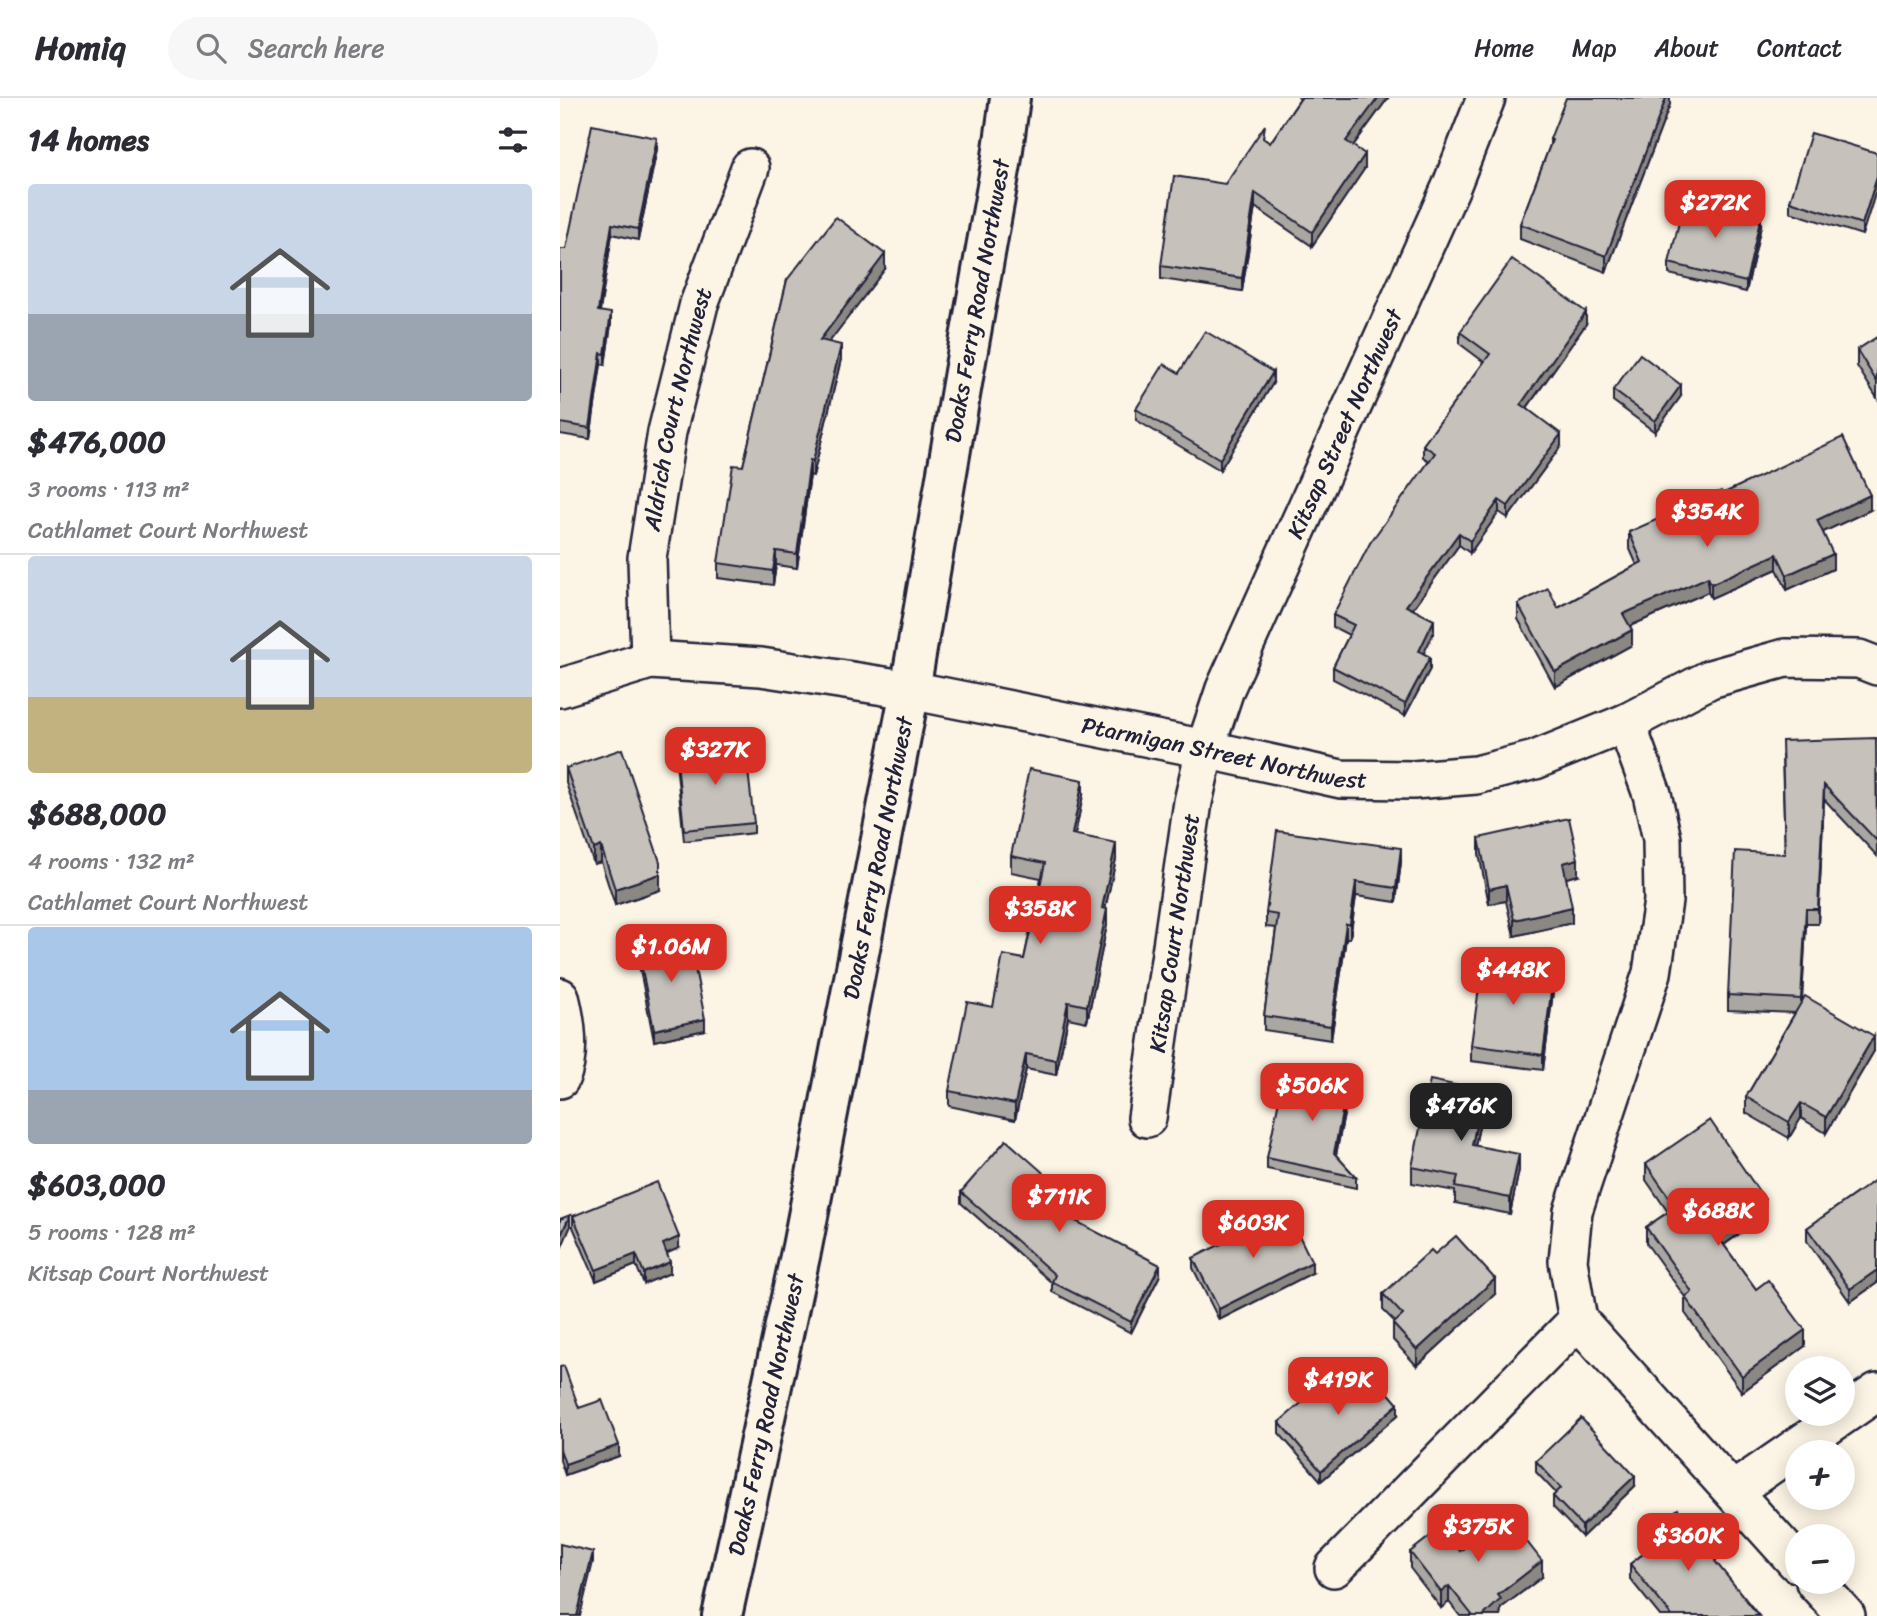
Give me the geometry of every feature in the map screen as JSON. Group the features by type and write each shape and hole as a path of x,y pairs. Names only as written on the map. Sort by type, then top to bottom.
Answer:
{"main road":[{"name":"Doaks Ferry Road Northwest","path":"722,1616 802,1247 910,690 1002,164 1010,98"}],"street":[{"name":"Kitsap Street Northwest","path":"1205,749 1225,689 1451,187 1486,98"},
{"name":"Aldrich Court Northwest","path":"650,660 648,558 667,432 699,304 750,169"},
{"name":"Ptarmigan Street Northwest","path":"560,688 650,660 761,667 910,690 1341,779 1413,780 1476,775 1523,763 1626,723 1710,679 1786,659 1859,659 1877,666"},
{"path":"1626,723 1652,794 1662,839 1663,901 1652,973 1573,1212 1568,1261 1578,1320 1785,1550"},
{"name":"Kitsap Court Northwest","path":"1147,1118 1193,802 1205,749"},
{"path":"560,997 566,1021 564,1071 560,1079"},
{"path":"1334,1568 1578,1320"},
{"path":"1733,1491 1877,1392"},
{"path":"1826,1594 1846,1616"}],"building":[{"path":"1301,98 1378,98 1346,141 1365,154 1312,232 1255,193 1242,278 1161,266 1174,176 1225,184 1265,125 1263,138 1270,143"},
{"path":"1566,98 1666,98 1606,256 1520,224"},
{"path":"592,125 657,138 638,229 612,224 598,311 611,313 605,354 601,353 590,428 560,423 560,249 566,249"},
{"path":"1811,133 1877,153 1877,177 1862,224 1790,201"},
{"path":"1685,198 1761,216 1746,282 1669,263"},
{"path":"836,217 885,254 820,340 841,345 813,461 810,460 797,554 776,551 773,571 718,563 733,465 743,466 787,280"},
{"path":"1512,259 1586,312 1521,404 1561,434 1508,506 1499,500 1470,541 1459,533 1406,606 1434,620 1419,651 1430,657 1405,704 1333,667 1354,625 1333,615 1370,543 1435,453 1423,445 1490,354 1460,332"},
{"path":"1205,331 1273,372 1220,459 1136,409 1164,364 1179,373"},
{"path":"1877,337 1877,382 1857,350"},
{"path":"1640,354 1681,385 1655,421 1613,390"},
{"path":"1843,437 1870,495 1817,520 1833,554 1787,575 1777,554 1711,584 1708,577 1623,614 1632,630 1555,672 1518,604 1548,588 1558,608 1642,562 1629,532 1721,491 1722,494"},
{"path":"1876,738 1877,841 1824,785 1818,909 1806,909 1801,999 1728,995 1735,851 1785,854 1782,741"},
{"path":"745,744 754,823 684,830 676,752"},
{"path":"622,749 660,862 660,874 615,889 601,846 594,849 566,768"},
{"path":"1029,769 1083,780 1072,834 1116,843 1102,908 1107,909 1087,1006 1068,1002 1056,1060 1026,1054 1015,1104 949,1091 967,1002 993,1007 1003,955 1024,959 1045,863 1011,856"},
{"path":"1569,818 1578,859 1563,863 1572,907 1514,920 1506,885 1489,889 1479,838"},
{"path":"1277,831 1401,848 1396,888 1356,882 1350,924 1346,924 1331,1026 1264,1016 1278,915 1266,913"},
{"path":"689,938 705,1019 654,1030 638,949"},
{"path":"1483,959 1554,969 1543,1055 1471,1045"},
{"path":"1805,996 1874,1036 1826,1117 1801,1103 1789,1122 1746,1097"},
{"path":"1309,1065 1350,1073 1334,1153 1356,1177 1267,1158 1280,1095 1302,1100"},
{"path":"1430,1080 1483,1091 1472,1145 1519,1154 1510,1198 1455,1187 1458,1176 1412,1167"},
{"path":"1710,1120 1765,1200 1716,1234 1756,1289 1768,1280 1805,1330 1742,1376 1685,1297 1692,1292 1646,1227 1676,1207 1646,1164"},
{"path":"1006,1140 1072,1198 1060,1213 1160,1265 1131,1322 1052,1282 1055,1275 961,1192"},
{"path":"1877,1179 1877,1270 1850,1289 1807,1228"},
{"path":"657,1182 679,1237 663,1244 670,1262 644,1273 636,1254 596,1270 573,1216"},
{"path":"1287,1211 1312,1262 1219,1309 1193,1258"},
{"path":"570,1215 560,1237 560,1219"},
{"path":"1456,1236 1495,1279 1417,1350 1393,1324 1403,1315 1383,1294 1431,1250 1435,1254"},
{"path":"564,1366 579,1408 602,1400 619,1445 565,1464 560,1449 560,1367"},
{"path":"1366,1367 1398,1404 1321,1471 1279,1422 1327,1381 1337,1392"},
{"path":"1581,1418 1635,1476 1582,1526 1553,1496 1561,1488 1536,1461"},
{"path":"1678,1509 1718,1558 1715,1561 1759,1616 1672,1616 1630,1564 1651,1548 1643,1537"},
{"path":"1506,1515 1542,1561 1498,1595 1501,1599 1483,1616 1473,1616 1449,1586 1441,1592 1410,1552 1442,1527 1460,1551"},
{"path":"560,1544 593,1552 577,1616 560,1616"}]}
